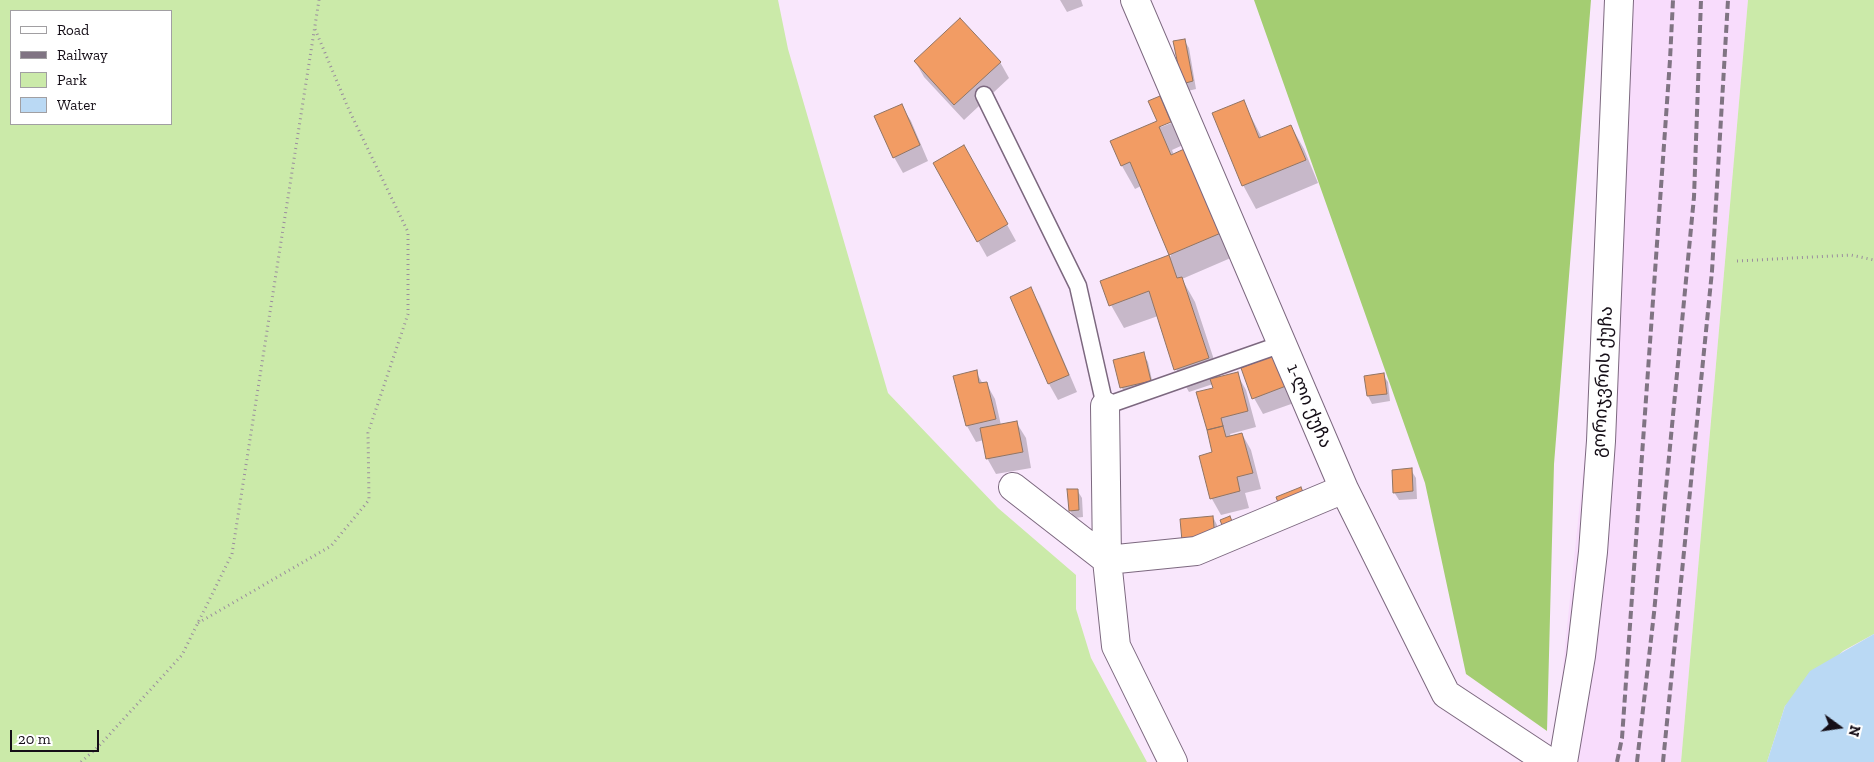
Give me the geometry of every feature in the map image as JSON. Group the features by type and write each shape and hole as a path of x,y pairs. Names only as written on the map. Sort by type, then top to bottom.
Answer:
{"street":[{"name":"1-ლი ქუჩა","path":"1135,0 1344,489 1446,694 1548,762"},
{"name":"გორიჯვრის ქუჩა","path":"1563,762 1582,647 1593,552 1600,450 1619,0"},
{"path":"1105,406 1107,560 1116,646 1173,762"},
{"path":"1013,487 1107,560 1196,551 1344,489"}],"lane":[{"path":"984,95 1078,286 1105,406 1282,344"}],"path":[{"path":"82,762 182,655 232,554 319,0"},
{"path":"198,623 331,546 369,500 368,433 408,314 408,232 349,110 315,28"},
{"path":"1737,260 1851,255 1874,260"}],"shaded area":[{"path":"1632,0 1748,0 1681,762 1553,762"}],"green space":[{"path":"0,0 778,0 788,49 888,393 998,508 1076,575 1076,609 1091,658 1147,762 0,762"},
{"path":"1254,0 1591,0 1554,464 1547,731 1466,674 1425,483"},
{"path":"1748,0 1874,0 1874,634 1843,651 1785,706 1767,762 1681,762"}],"water":[{"path":"1874,634 1874,762 1767,762 1785,706 1810,671"}],"building":[{"path":"960,18 1001,62 954,105 914,61"},
{"path":"1185,39 1193,81 1182,84 1173,41"},
{"path":"1160,96 1171,122 1159,127 1171,155 1193,145 1228,230 1169,255 1130,162 1121,166 1110,141 1157,121 1148,101"},
{"path":"1244,100 1259,138 1291,125 1306,160 1242,186 1212,113"},
{"path":"902,104 920,145 893,158 874,116"},
{"path":"964,145 1008,224 977,242 933,163"},
{"path":"1169,255 1177,278 1182,277 1209,358 1174,370 1149,291 1109,306 1100,281"},
{"path":"1031,287 1069,375 1048,384 1010,297"},
{"path":"1144,352 1151,381 1120,388 1113,360"},
{"path":"1274,355 1286,386 1252,399 1241,368"},
{"path":"977,370 979,383 987,382 996,419 966,426 953,376"},
{"path":"1238,372 1248,411 1221,418 1223,426 1207,430 1196,392 1213,388 1210,379"},
{"path":"1384,373 1387,394 1367,396 1364,376"},
{"path":"1017,421 1023,452 986,459 980,428"},
{"path":"1223,426 1226,437 1242,433 1253,473 1237,477 1240,491 1210,499 1199,456 1212,452 1207,430"},
{"path":"1412,468 1413,491 1393,493 1392,470"},
{"path":"1301,487 1306,500 1281,511 1276,497"},
{"path":"1067,489 1078,489 1079,510 1069,511"},
{"path":"1213,516 1215,538 1182,541 1180,519"},
{"path":"1230,516 1235,529 1225,533 1220,520"}],"railway":[{"path":"1617,762 1622,738 1673,0"},
{"path":"1637,762 1654,613 1694,197 1701,0"},
{"path":"1663,762 1712,271 1728,0"}]}
